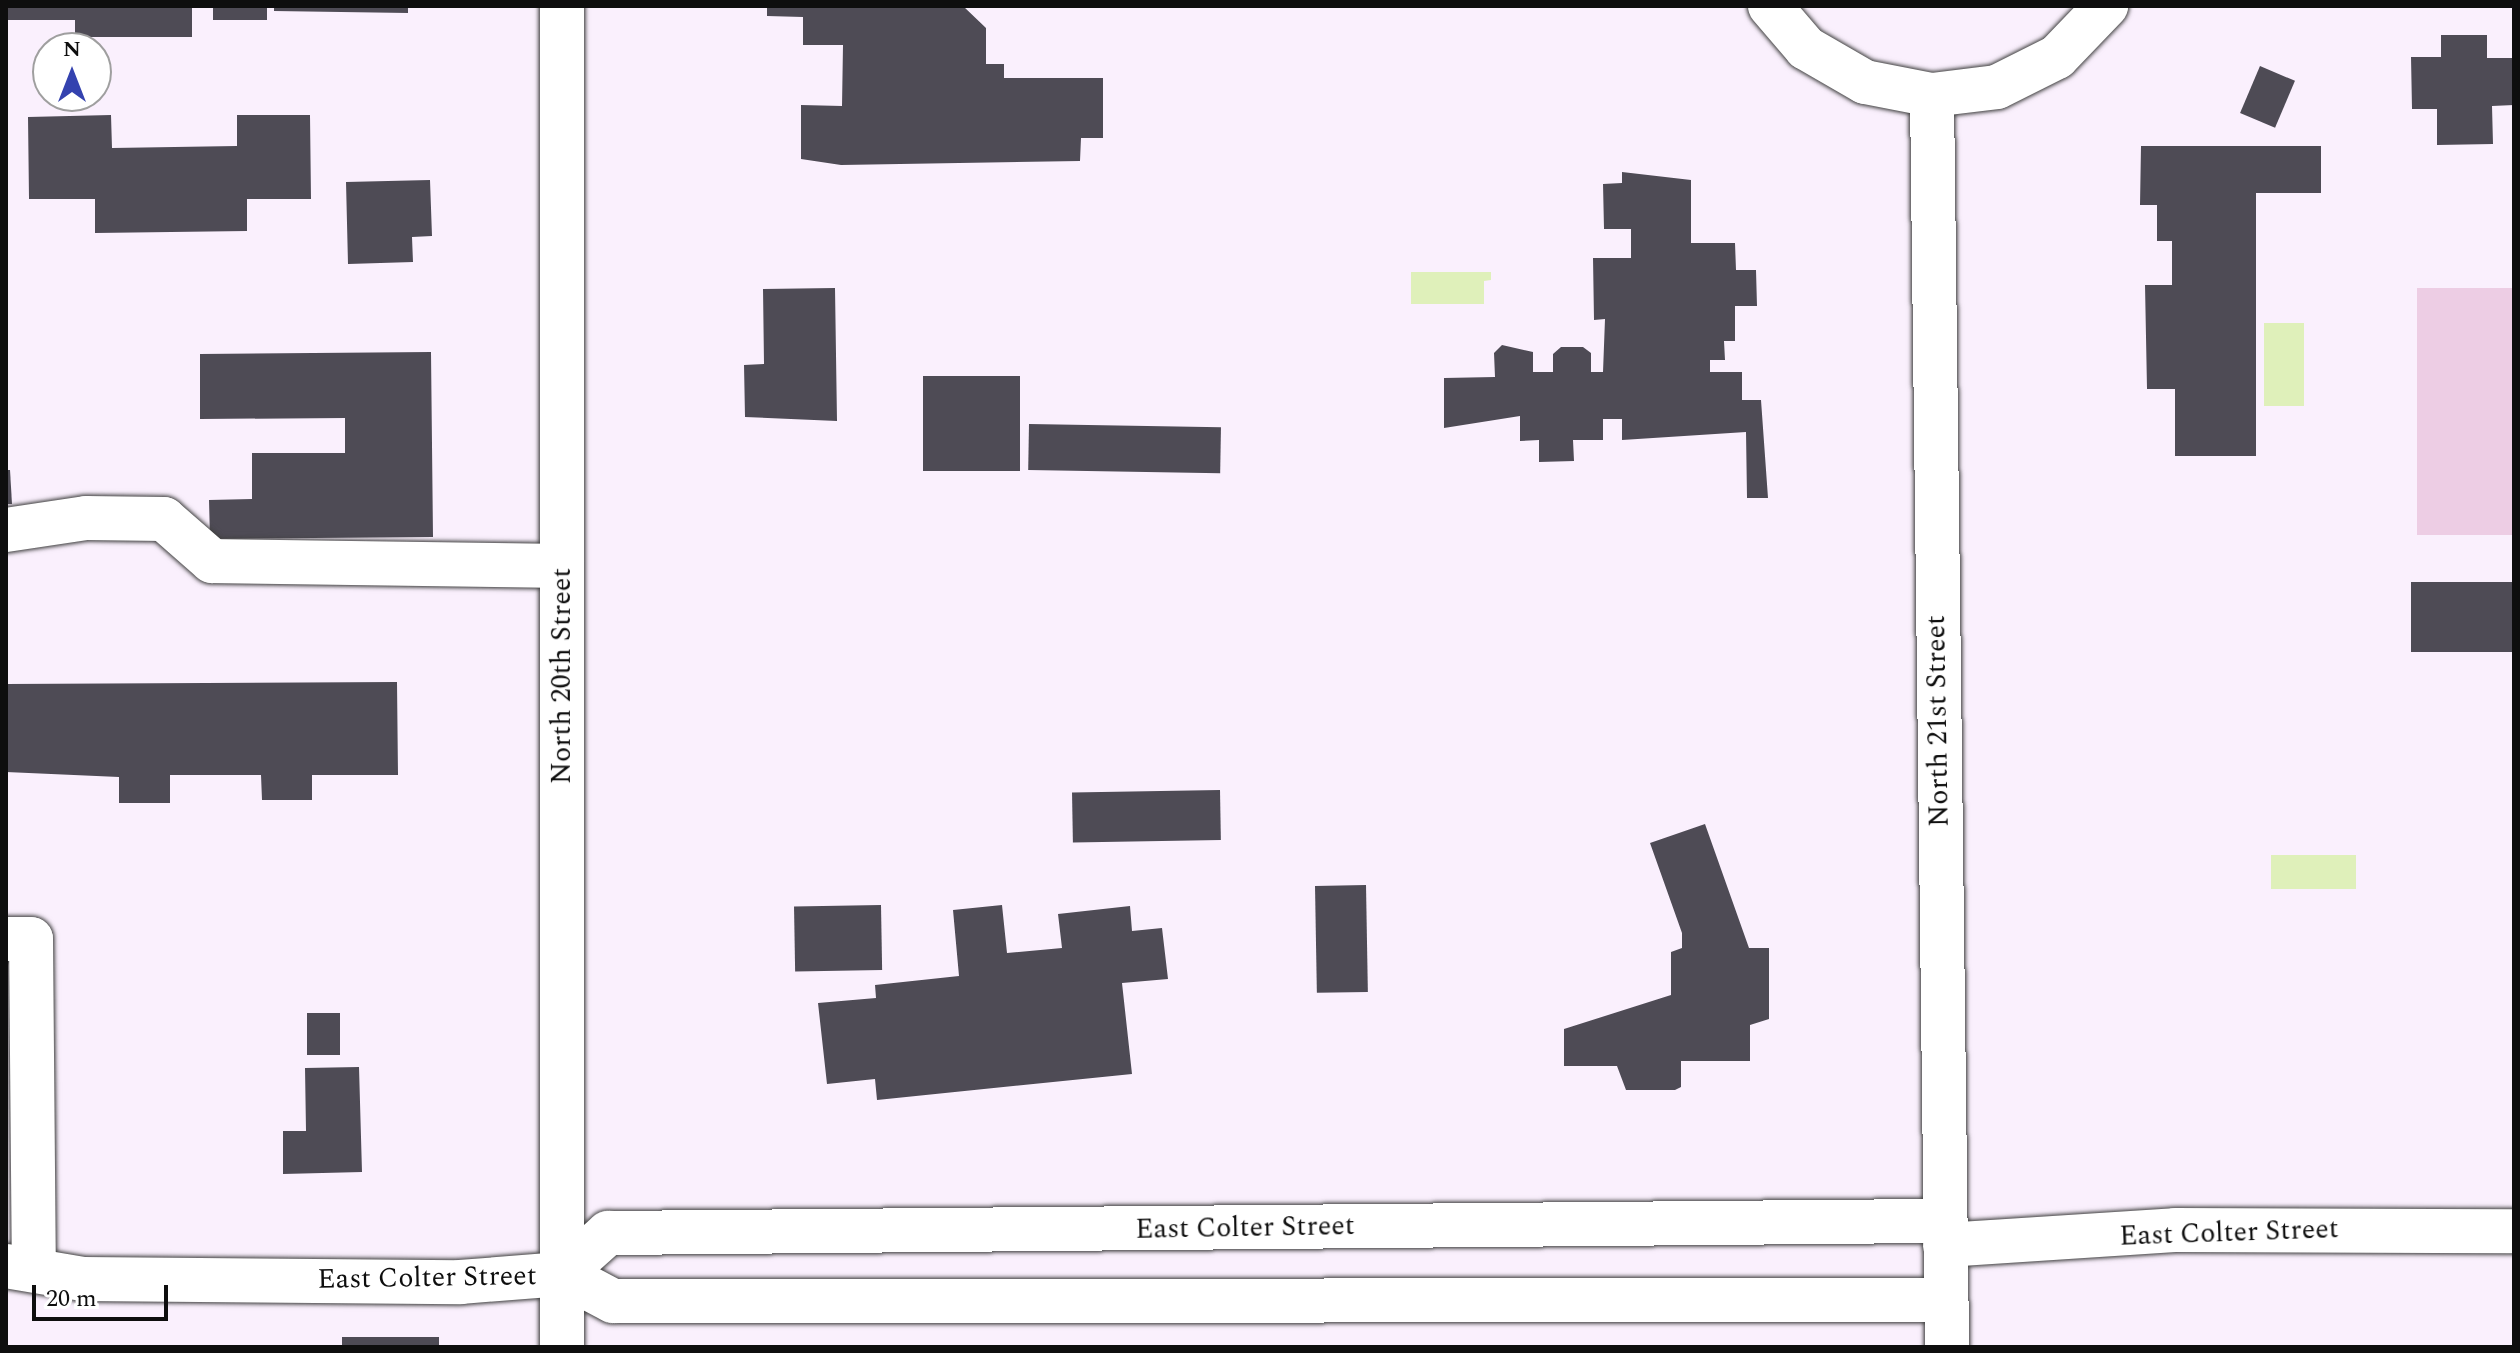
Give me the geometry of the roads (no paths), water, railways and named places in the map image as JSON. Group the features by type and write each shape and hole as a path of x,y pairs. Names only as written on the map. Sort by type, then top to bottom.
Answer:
{"street":[{"name":"North 20th Street","path":"562,6 562,1347"},
{"path":"1770,6 1806,48 1865,82 1932,95 1997,87 2057,57 2106,6"},
{"name":"North 21st Street","path":"1932,95 1947,1347"},
{"path":"6,530 86,518 164,519 212,561 562,566"},
{"path":"6,939 31,939 20,1266"},
{"name":"East Colter Street","path":"562,1274 608,1233 2514,1231"},
{"name":"East Colter Street","path":"20,1266 83,1279 460,1282 562,1274 613,1301 1946,1300"}]}
